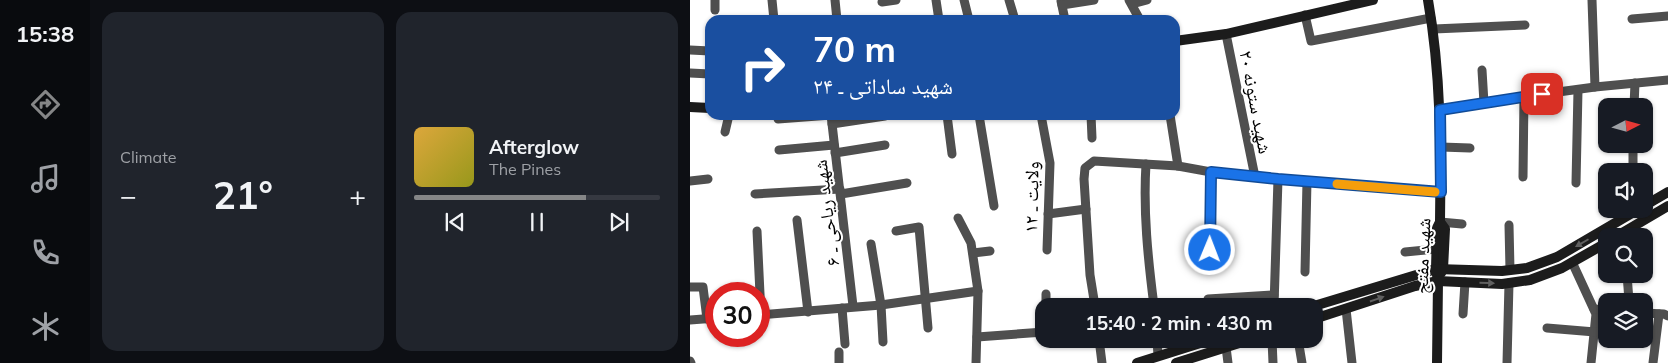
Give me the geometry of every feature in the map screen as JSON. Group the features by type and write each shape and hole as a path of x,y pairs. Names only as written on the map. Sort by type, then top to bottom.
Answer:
{"main road":[{"path":"1180,40 1226,34 1373,0"},
{"name":"شهید مفتح","path":"1428,0 1434,29 1440,110 1441,192 1440,222 1437,228 1436,249 1440,269 1438,281 1438,363"},
{"path":"690,107 705,108"},
{"path":"1653,201 1668,192"},
{"path":"1632,228 1668,206"},
{"path":"1616,228 1626,218"},
{"path":"1440,222 1444,229 1440,269"},
{"path":"1323,303 1440,269 1476,271 1527,268 1598,241"},
{"path":"1323,316 1414,286 1438,281 1509,283 1530,280 1562,268 1598,243"},
{"path":"1137,363 1184,348"},
{"path":"1176,363 1214,348"}],"street":[{"path":"715,0 715,10"},
{"path":"772,0 774,15"},
{"path":"835,0 836,15"},
{"path":"882,2 896,0"},
{"path":"936,0 938,15"},
{"path":"964,0 968,15"},
{"path":"1009,0 1013,15"},
{"path":"1061,3 1094,0"},
{"path":"1137,15 1130,2 1147,0"},
{"path":"1592,0 1595,87"},
{"path":"1305,15 1311,41 1432,18"},
{"path":"1632,19 1668,16"},
{"path":"1434,29 1525,25"},
{"name":"شهید ستونه ۲۰","path":"1226,34 1255,177"},
{"path":"690,50 705,52"},
{"path":"1482,70 1484,103"},
{"path":"690,73 705,74"},
{"path":"1440,110 1524,96 1668,80"},
{"path":"1634,98 1635,83"},
{"path":"1576,183 1578,90"},
{"path":"1523,177 1524,96"},
{"path":"725,132 728,120"},
{"name":"شهید ریاحی ـ ۶","path":"831,120 853,306"},
{"path":"947,120 952,154"},
{"path":"980,120 994,206"},
{"name":"ولایت ـ ۱۲","path":"1042,120 1050,164 1047,250"},
{"path":"1091,120 1092,138"},
{"path":"1171,120 1178,166"},
{"path":"779,150 835,149 885,145"},
{"path":"1441,148 1470,148"},
{"path":"1094,298 1090,275 1084,179 1085,168 1094,161 1178,166 1255,177 1441,192"},
{"path":"1146,164 1146,226 1153,298"},
{"path":"1209,269 1211,172"},
{"path":"690,181 708,179"},
{"path":"1224,298 1274,295 1278,179"},
{"path":"1305,272 1307,181"},
{"path":"755,194 840,191 907,183"},
{"path":"1048,214 1086,209"},
{"path":"958,218 971,243 978,291 976,363"},
{"path":"797,220 808,312"},
{"path":"1440,222 1462,224"},
{"path":"1509,225 1510,270"},
{"path":"896,231 919,227 928,328"},
{"path":"757,231 759,282"},
{"path":"871,244 880,304 883,342"},
{"path":"1406,252 1436,249"},
{"path":"973,253 990,251"},
{"path":"1572,262 1595,312 1595,332 1591,363"},
{"path":"1463,314 1465,282"},
{"path":"1507,363 1509,283"},
{"path":"690,287 703,286 705,294"},
{"path":"770,314 880,304 978,291"},
{"path":"839,363 842,348 842,308"},
{"path":"1346,309 1352,363"},
{"path":"1653,363 1663,315"},
{"path":"690,320 705,319"},
{"path":"1547,328 1595,332"},
{"path":"977,337 1035,333"},
{"path":"1100,348 1102,363"},
{"path":"1158,348 1158,356"},
{"path":"1226,348 1228,363"},
{"path":"1272,348 1273,363"}],"slow traffic":[{"path":"1337,184 1435,192"}],"route":[{"path":"1210,250 1211,172 1441,192 1440,110 1542,94"}]}
